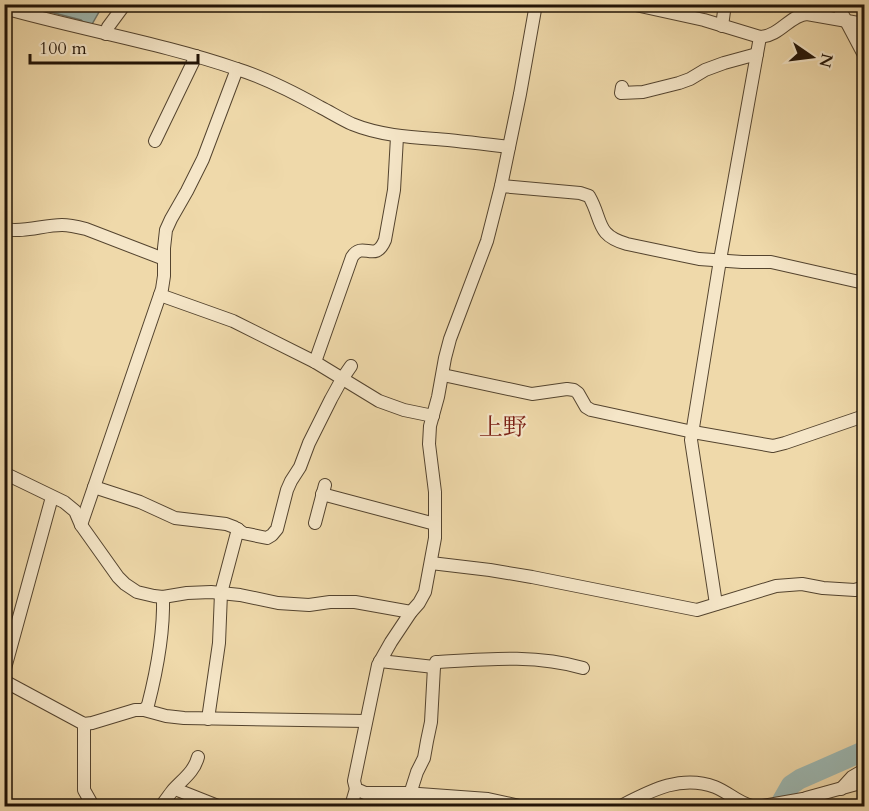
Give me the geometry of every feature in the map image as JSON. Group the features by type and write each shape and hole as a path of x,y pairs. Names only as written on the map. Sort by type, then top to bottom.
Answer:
{"street":[{"path":"106,34 108,27 125,4"},
{"path":"351,807 376,672 391,642 419,603 431,563 435,538 435,492 429,444 430,426 450,339 487,241 501,186 536,4"},
{"path":"631,4 704,20 760,38 776,33 801,14 864,24"},
{"path":"722,26 725,4"},
{"path":"837,4 864,55"},
{"path":"4,8 196,56 237,69 284,88 352,124 397,137 508,147"},
{"path":"716,604 691,440 720,260 760,38"},
{"path":"622,87 621,93 643,92 684,81 714,66 757,54"},
{"path":"155,141 196,56"},
{"path":"81,525 160,295 164,276 166,230 203,159 237,69"},
{"path":"315,362 352,257 359,250 378,251 385,240 394,190 397,137"},
{"path":"501,186 580,193 589,196 603,230 617,241 699,259 771,262 864,279"},
{"path":"4,229 26,230 63,225 74,226 164,259"},
{"path":"160,295 233,321 315,362 379,401 404,410 433,416"},
{"path":"94,487 140,502 175,518 226,524 243,533 267,537 272,535 277,529 287,490 342,379 351,366"},
{"path":"442,375 532,394 574,390 586,407 591,410 773,446 864,416"},
{"path":"4,473 64,502 75,511 81,525 118,577 137,592 163,597 211,592 309,605 355,602 411,612"},
{"path":"315,523 324,490 435,524"},
{"path":"52,497 4,674 6,682 84,724 135,710 175,717 207,719 366,721"},
{"path":"207,719 219,643 221,593 238,529"},
{"path":"431,563 532,577 697,610 762,589 782,585 802,584 855,590 864,587"},
{"path":"144,710 148,705 159,653 164,613 163,597"},
{"path":"410,794 428,741 436,662 501,658 557,662 584,668"},
{"path":"380,661 434,668"},
{"path":"84,724 84,790 93,807"},
{"path":"161,807 195,766 198,757"},
{"path":"841,789 852,777 864,770"},
{"path":"621,807 665,786 688,782 713,786 752,807"},
{"path":"767,806 794,804 806,798 864,782"},
{"path":"174,789 218,807"},
{"path":"356,789 365,793 488,800 520,807"}],"water":[{"path":"23,5 103,5 91,26 81,20"}],"waterway":[{"path":"779,806 791,785 800,779 864,751"}],"district":[{"name":"上野","path":"503,427"}]}
